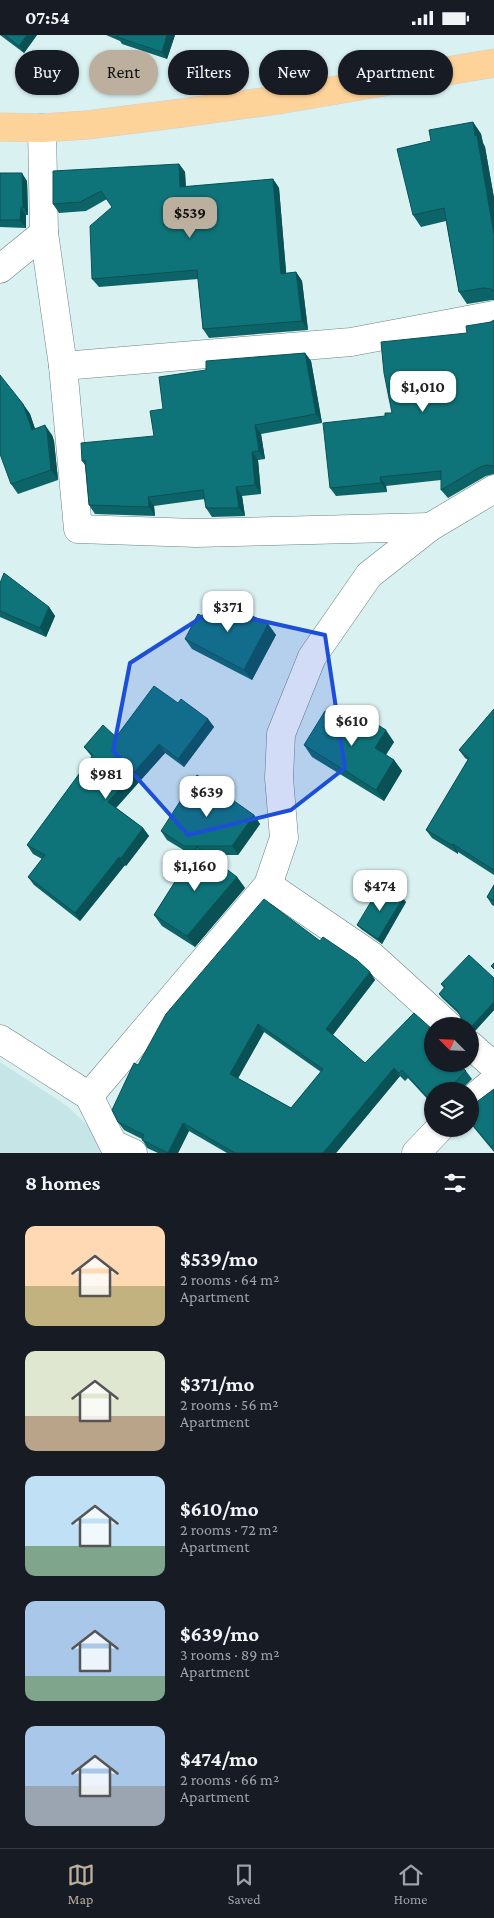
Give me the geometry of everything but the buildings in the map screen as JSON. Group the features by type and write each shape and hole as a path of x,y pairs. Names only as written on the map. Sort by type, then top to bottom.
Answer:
{"main road":[{"path":"0,127 42,129 97,124 278,100 494,63"}],"street":[{"path":"42,129 44,233 63,366 78,529 196,533 430,527"},
{"path":"0,269 44,233"},
{"path":"63,366 351,342 494,315"},
{"path":"89,1096 268,885 284,838 279,778 281,734 312,657 368,575 430,527 494,489"},
{"path":"268,885 372,956 439,1017"},
{"path":"0,1039 89,1096 119,1150"},
{"path":"479,1053 494,1066"},
{"path":"479,1094 494,1081"},
{"path":"416,1153 431,1137"}],"highlighted area":[{"path":"213,610 325,635 345,768 291,810 188,835 113,751 130,663"}],"shaded area":[{"path":"0,1062 67,1106 116,1153 0,1153"}]}
